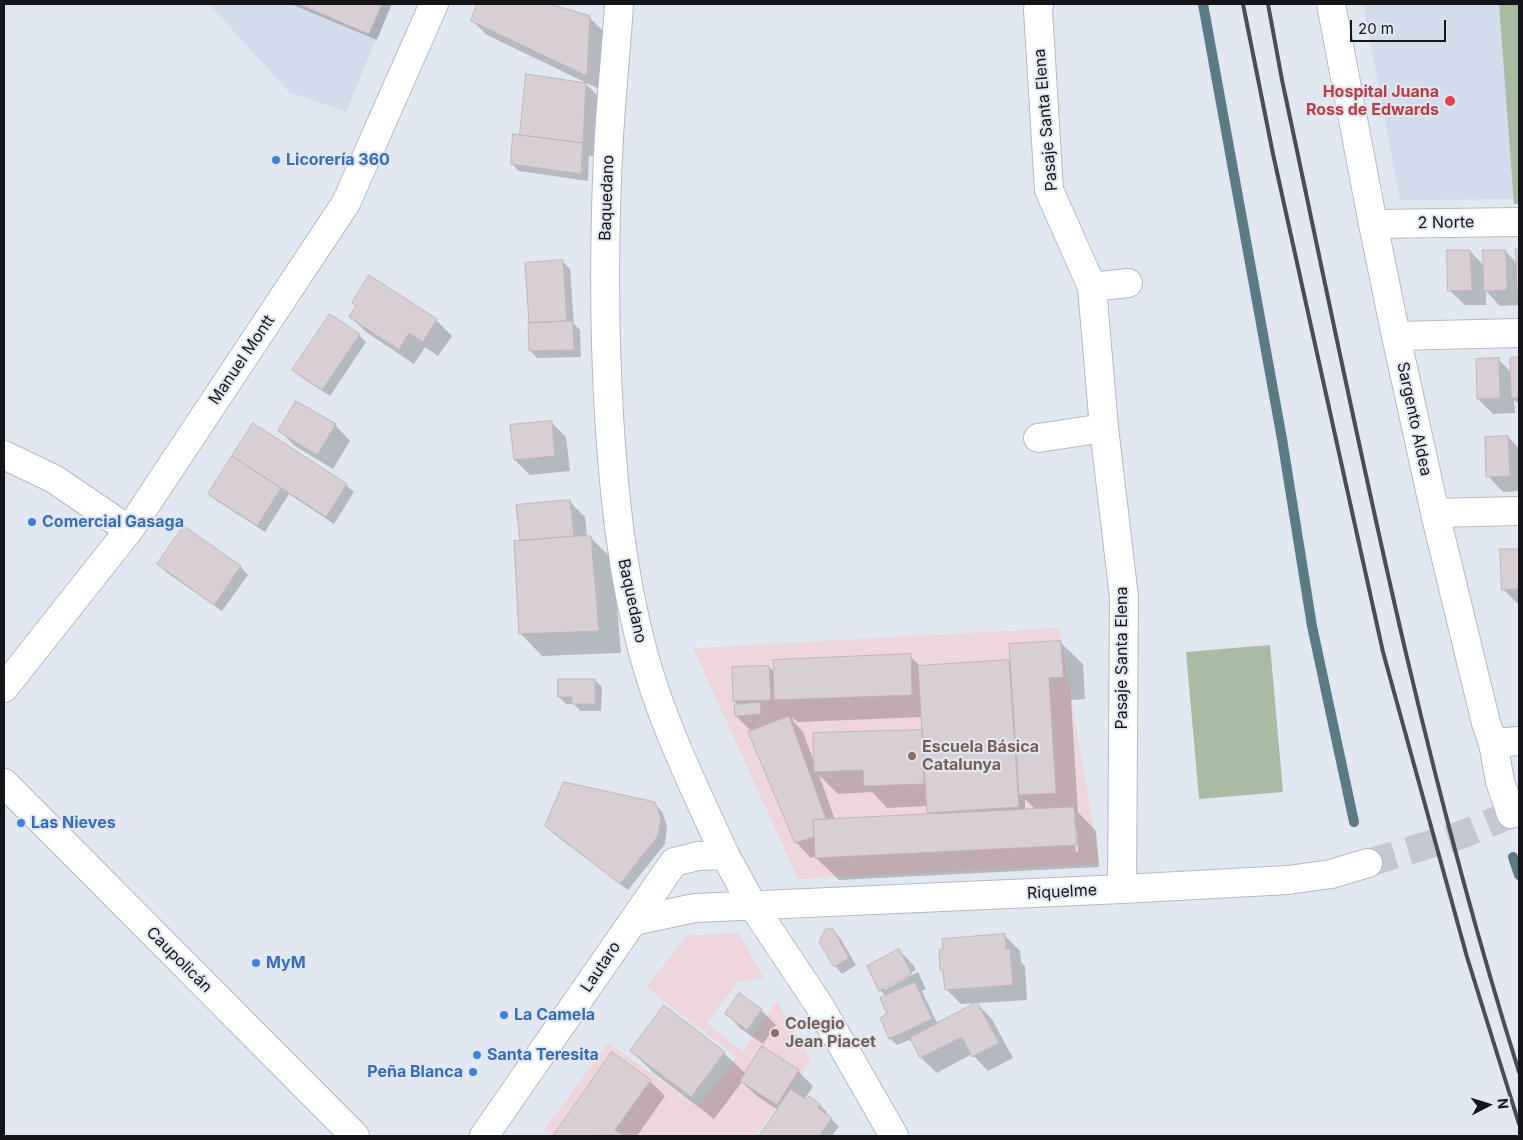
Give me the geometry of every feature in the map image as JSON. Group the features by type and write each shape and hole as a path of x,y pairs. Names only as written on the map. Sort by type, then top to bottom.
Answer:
{"street":[{"name":"Manuel Montt","path":"4,688 129,530 346,203 434,4"},
{"name":"Baquedano","path":"620,4 608,154 605,264 607,373 612,476 619,530 624,566 644,653 672,737 725,855 753,906 819,1005 894,1136"},
{"name":"Pasaje Santa Elena","path":"1039,4 1049,190 1092,287 1104,428 1124,598 1122,889"},
{"name":"Sargento Aldea","path":"1331,4 1373,224 1435,513 1486,723 1493,743 1500,780 1515,821"},
{"name":"2 Norte","path":"1373,224 1519,222"},
{"path":"1092,287 1128,283"},
{"path":"1396,336 1519,333"},
{"path":"1038,438 1104,428"},
{"path":"4,455 54,479 129,530"},
{"path":"1435,513 1519,511"},
{"path":"1493,743 1519,741"},
{"name":"Caupolicán","path":"4,783 355,1136"},
{"name":"Lautaro","path":"484,1136 674,862 698,856 725,855"},
{"name":"Riquelme","path":"753,906 1288,880 1331,874 1368,863"},
{"path":"633,921 695,908 753,906"}],"shaded area":[{"path":"209,4 391,4 346,112 289,92"},
{"name":"Hospital Juana Ross de Edwards","path":"1363,4 1519,4 1519,199 1400,200"},
{"name":"Escuela Básica Catalunya","path":"1059,628 1100,864 798,879 693,648"},
{"name":"Colegio Jean Piacet","path":"738,933 764,978 738,982 707,1023 742,1052 777,1001 811,1060 755,1136 552,1136 544,1130 608,1043 699,1106 736,1057 646,987 687,935"}],"green space":[{"path":"1499,4 1519,4 1519,204 1514,204"},
{"path":"1270,645 1283,792 1199,799 1186,652"}],"building":[{"path":"299,4 382,4 369,34"},
{"path":"477,4 550,4 590,16 587,76 471,21"},
{"path":"526,74 586,83 583,143 520,135"},
{"path":"513,134 583,143 581,174 511,164"},
{"path":"1516,249 1519,249 1519,290 1517,290"},
{"path":"1447,250 1470,250 1472,290 1448,291"},
{"path":"1483,250 1506,250 1507,290 1484,291"},
{"path":"563,260 567,321 529,323 525,263"},
{"path":"369,275 437,319 423,342 409,333 399,350 349,317 356,306 352,303"},
{"path":"330,314 360,334 322,390 292,370"},
{"path":"573,321 574,350 529,351 528,323"},
{"path":"1519,357 1519,398 1511,398 1510,358"},
{"path":"1499,358 1500,398 1477,399 1476,359"},
{"path":"296,401 336,424 317,455 278,431"},
{"path":"552,421 555,456 514,460 510,425"},
{"path":"253,423 347,484 326,517 232,456"},
{"path":"1508,436 1510,476 1486,477 1485,437"},
{"path":"232,456 281,488 257,526 208,494"},
{"path":"570,500 574,536 520,541 516,505"},
{"path":"184,526 241,566 214,605 157,564"},
{"path":"591,536 599,631 519,634 514,541"},
{"path":"1500,549 1519,549 1519,589 1502,590"},
{"path":"1061,641 1063,677 1049,678 1056,793 1019,795 1009,644"},
{"path":"911,654 912,695 774,700 773,660"},
{"path":"1009,660 1019,807 927,813 918,666"},
{"path":"769,666 771,700 733,701 732,667"},
{"path":"558,679 595,679 595,704 572,704 572,697 558,697"},
{"path":"760,702 761,714 735,716 734,705"},
{"path":"789,716 826,819 813,820 814,837 795,843 748,732"},
{"path":"922,730 924,784 864,786 863,770 814,772 813,733"},
{"path":"564,782 655,802 661,818 658,836 620,884 545,826"},
{"path":"1074,807 1077,845 815,858 813,820"},
{"path":"826,929 833,929 849,958 834,967 819,942"},
{"path":"1005,934 1006,949 1010,949 1013,985 945,990 943,970 940,970 939,950 943,949 942,939"},
{"path":"899,949 912,974 879,991 867,966"},
{"path":"915,982 932,1019 889,1039 880,1018 887,1014 880,998"},
{"path":"739,993 762,1009 747,1030 725,1014"},
{"path":"977,1002 999,1043 972,1057 962,1037 920,1058 910,1038"},
{"path":"664,1005 725,1052 691,1097 630,1051"},
{"path":"762,1046 799,1070 777,1105 740,1081"},
{"path":"612,1052 651,1080 615,1130 623,1135 554,1135"},
{"path":"791,1089 806,1100 809,1096 820,1104 818,1108 832,1118 819,1136 759,1136"}],"waterway":[{"path":"1203,4 1282,439 1312,626 1354,822"},
{"path":"1513,857 1519,875"}],"tunnel":[{"path":"1368,863 1461,835 1511,814"}],"railway":[{"path":"1243,4 1273,154 1383,652 1467,957 1519,1124"},
{"path":"1268,4 1282,80 1361,454 1418,703 1482,950 1519,1072"}],"place":[{"name":"Hospital Juana Ross de Edwards","path":"1450,101"},
{"name":"Licorería 360","path":"276,160"},
{"name":"Comercial Gasaga","path":"32,522"},
{"name":"Escuela Básica Catalunya","path":"912,756"},
{"name":"Las Nieves","path":"21,823"},
{"name":"MyM","path":"256,963"},
{"name":"La Camela","path":"504,1015"},
{"name":"Colegio Jean Piacet","path":"775,1033"},
{"name":"Santa Teresita","path":"477,1055"},
{"name":"Peña Blanca","path":"473,1072"}]}
